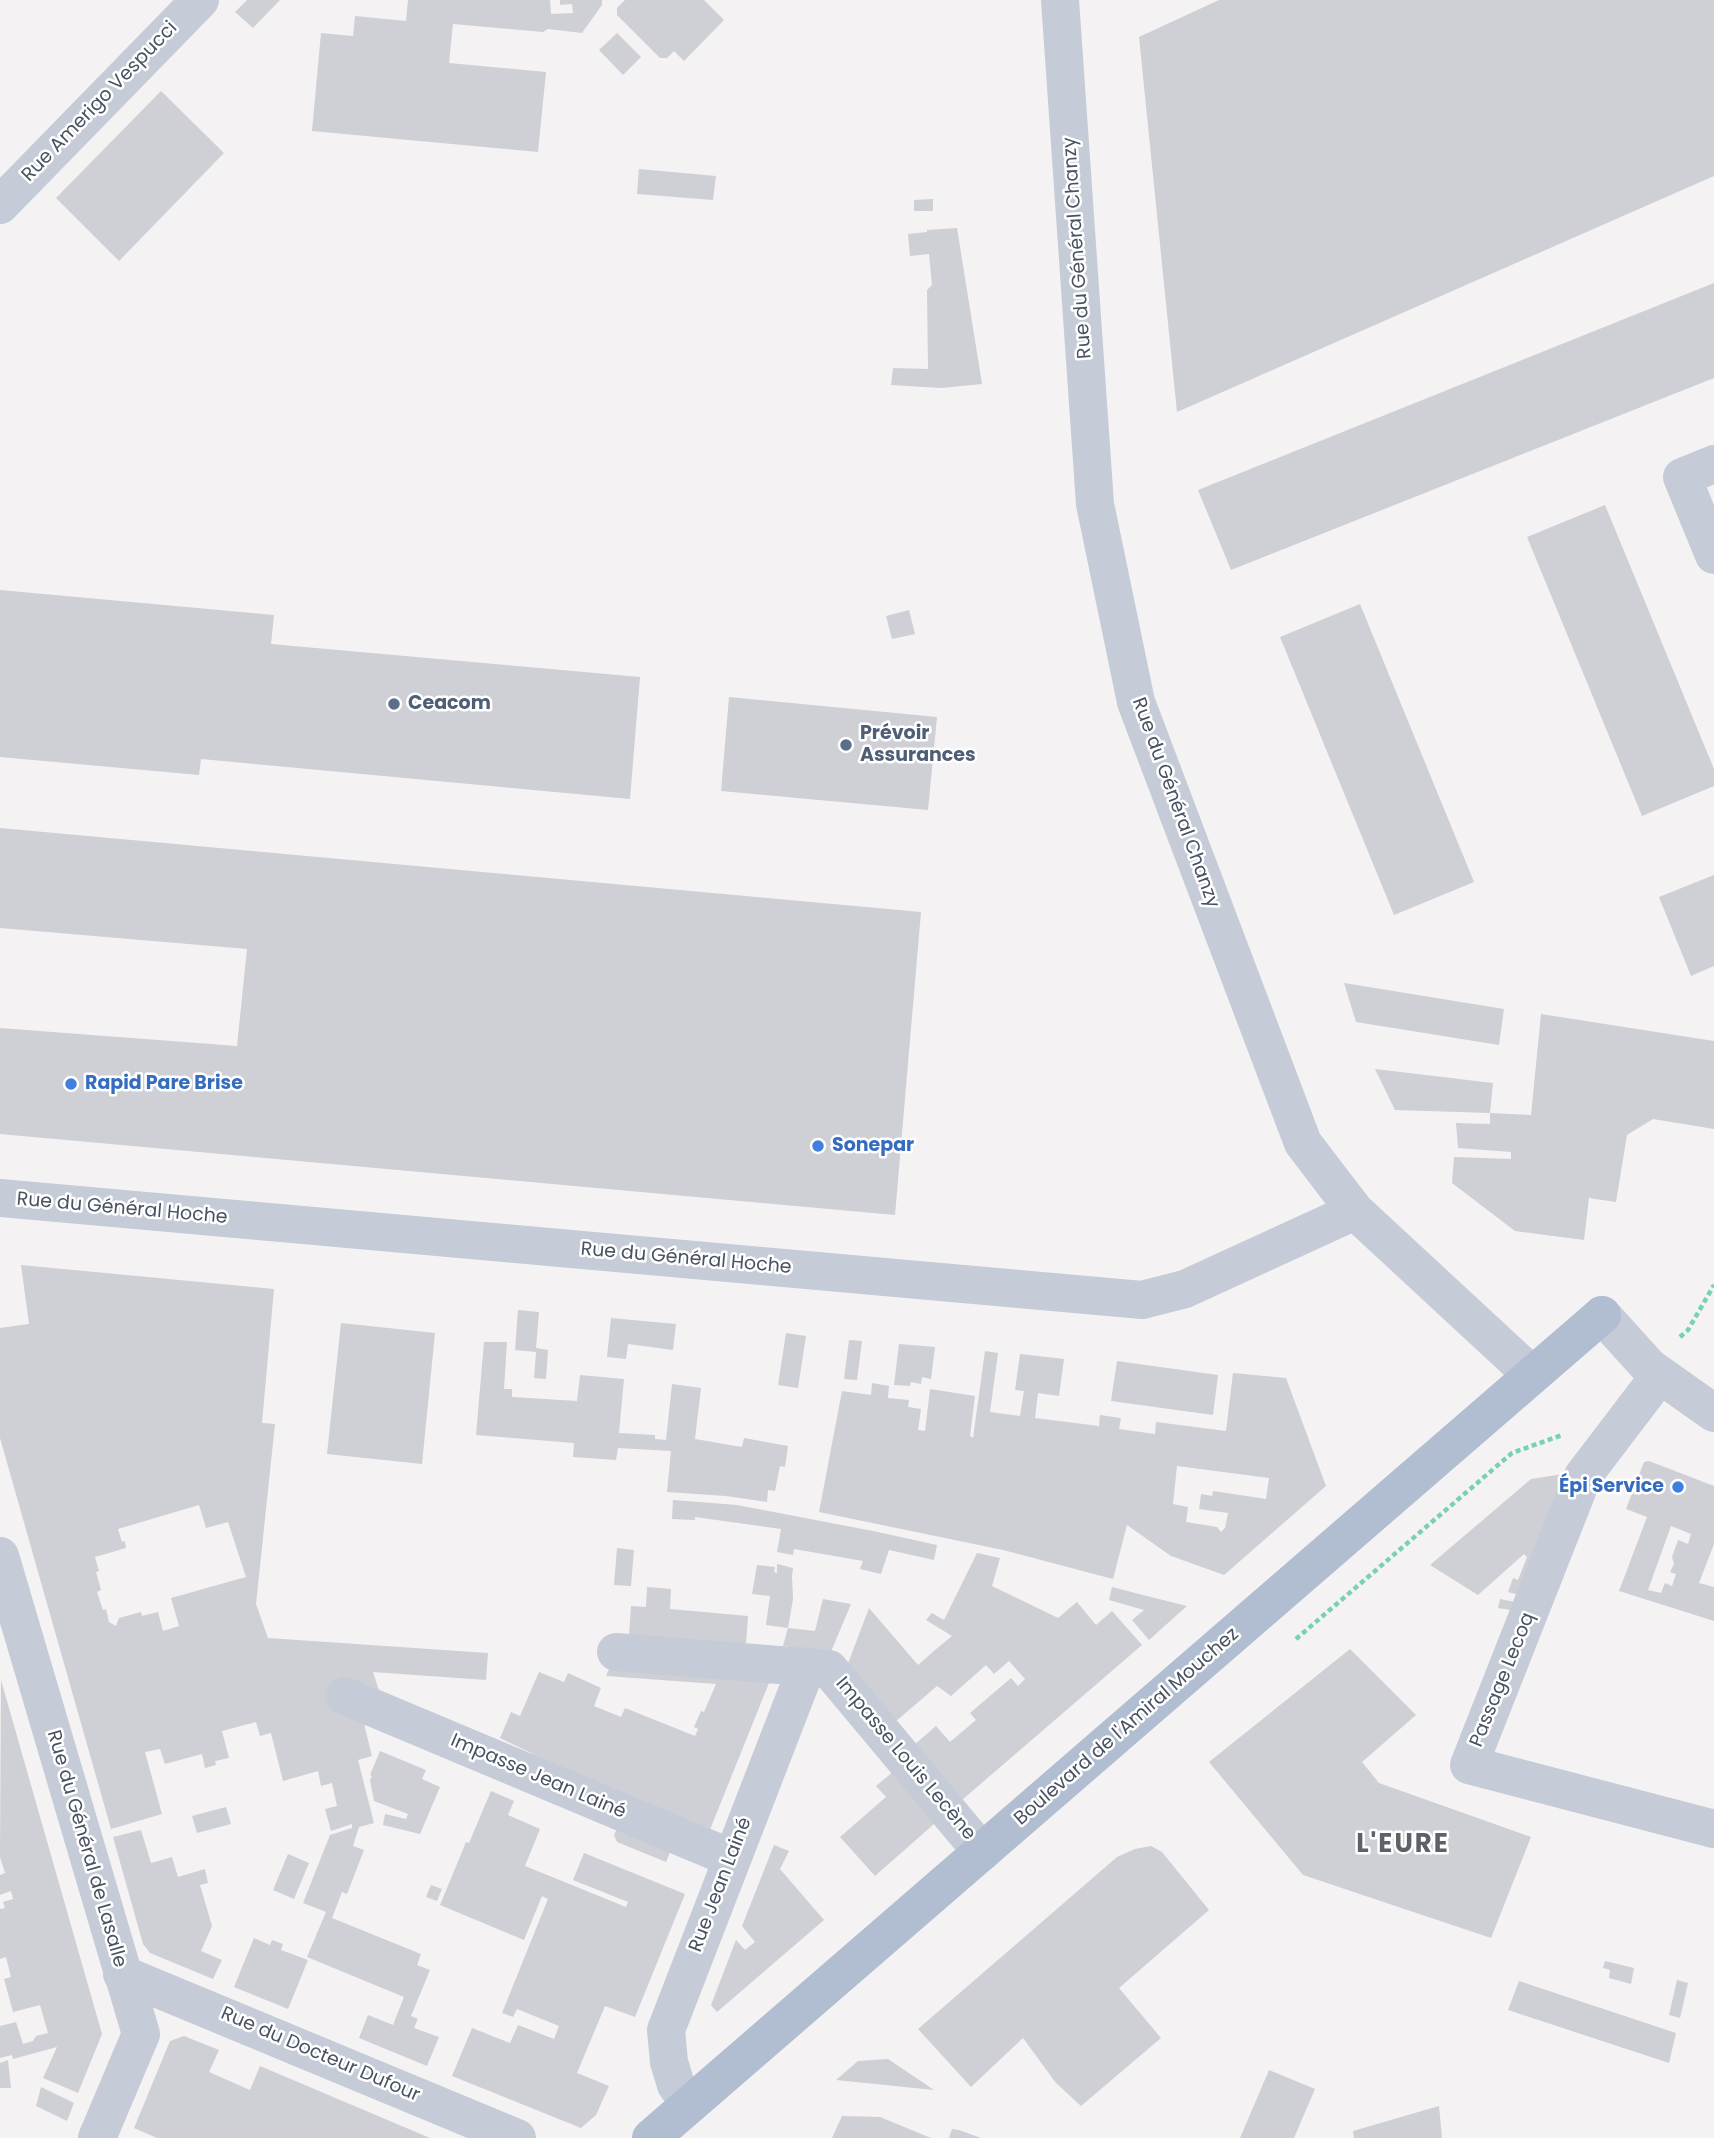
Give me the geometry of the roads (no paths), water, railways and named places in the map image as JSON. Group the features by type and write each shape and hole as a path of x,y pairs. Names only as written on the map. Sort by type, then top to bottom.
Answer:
{"main road":[{"name":"Boulevard de l'Amiral Mouchez","path":"651,2138 1602,1315"}],"street":[{"name":"Rue Amerigo Vespucci","path":"0,205 200,0"},
{"name":"Rue du Général Chanzy","path":"1070,4 1096,504 1136,702 1303,1143 1355,1210 1531,1374"},
{"path":"1714,464 1682,477 1714,555"},
{"name":"Rue du Général Hoche","path":"0,1198 1142,1300 1185,1289 1355,1210"},
{"path":"1602,1315 1660,1376 1714,1413"},
{"name":"Passage Lecoq","path":"1660,1376 1583,1476 1469,1765 1714,1829"},
{"name":"Rue du Général de Lasalle","path":"0,1556 141,2034 97,2138"},
{"name":"Impasse Louis Lecène","path":"616,1652 829,1669 982,1852"},
{"name":"Rue Jean Lainé","path":"690,2104 676,2085 669,2062 666,2030 807,1666"},
{"name":"Impasse Jean Lainé","path":"345,1696 732,1857"},
{"name":"Rue du Docteur Dufour","path":"122,1974 517,2138"}],"place":[{"name":"Ceacom","path":"394,704"},
{"name":"Prévoir Assurances","path":"846,745"},
{"name":"Rapid Pare Brise","path":"71,1084"},
{"name":"Sonepar","path":"818,1146"},
{"name":"Épi Service","path":"1678,1487"}],"district":[{"name":"L'EURE","path":"1403,1845"}]}
